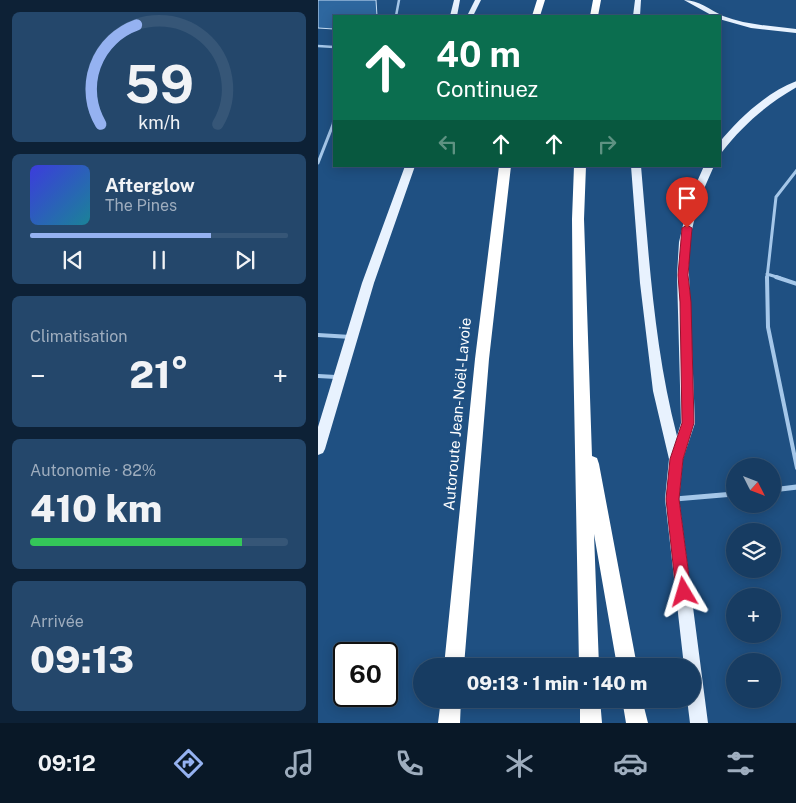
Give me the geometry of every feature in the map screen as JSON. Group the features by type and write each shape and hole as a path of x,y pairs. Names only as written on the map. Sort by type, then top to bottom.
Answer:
{"highway":[{"path":"536,15 541,0"},
{"path":"594,15 597,0"},
{"name":"Autoroute Jean-Noël-Lavoie","path":"455,658 482,359 504,167"},
{"path":"580,167 578,219 589,658"},
{"path":"582,410 626,658"},
{"path":"449,723 451,708"},
{"path":"590,708 591,723"},
{"path":"634,708 637,723"}],"main road":[{"path":"453,15 457,0"},
{"path":"470,15 478,0"},
{"path":"636,15 638,0"},
{"path":"687,0 717,15"},
{"path":"721,17 751,26 796,31"},
{"path":"721,148 749,116 767,101 796,83"},
{"path":"318,449 351,337 410,167"},
{"path":"636,167 646,283 659,391 676,459"},
{"path":"699,723 672,499 676,459 688,423 686,302 683,275 684,242 694,200 709,167"}],"lane":[{"path":"396,15 399,0"},
{"path":"318,46 333,47"},
{"path":"318,162 333,124"},
{"path":"796,171 776,197 767,274 768,327 796,468"},
{"path":"767,274 796,284"},
{"path":"318,334 351,337"},
{"path":"318,376 338,378"},
{"path":"781,489 796,487"},
{"path":"672,499 726,495"}],"building":[{"path":"318,0 376,0 377,15 333,15 333,29 318,28"}],"route":[{"path":"684,592 672,499 676,459 688,423 686,302 683,275 684,242 687,228"}]}
